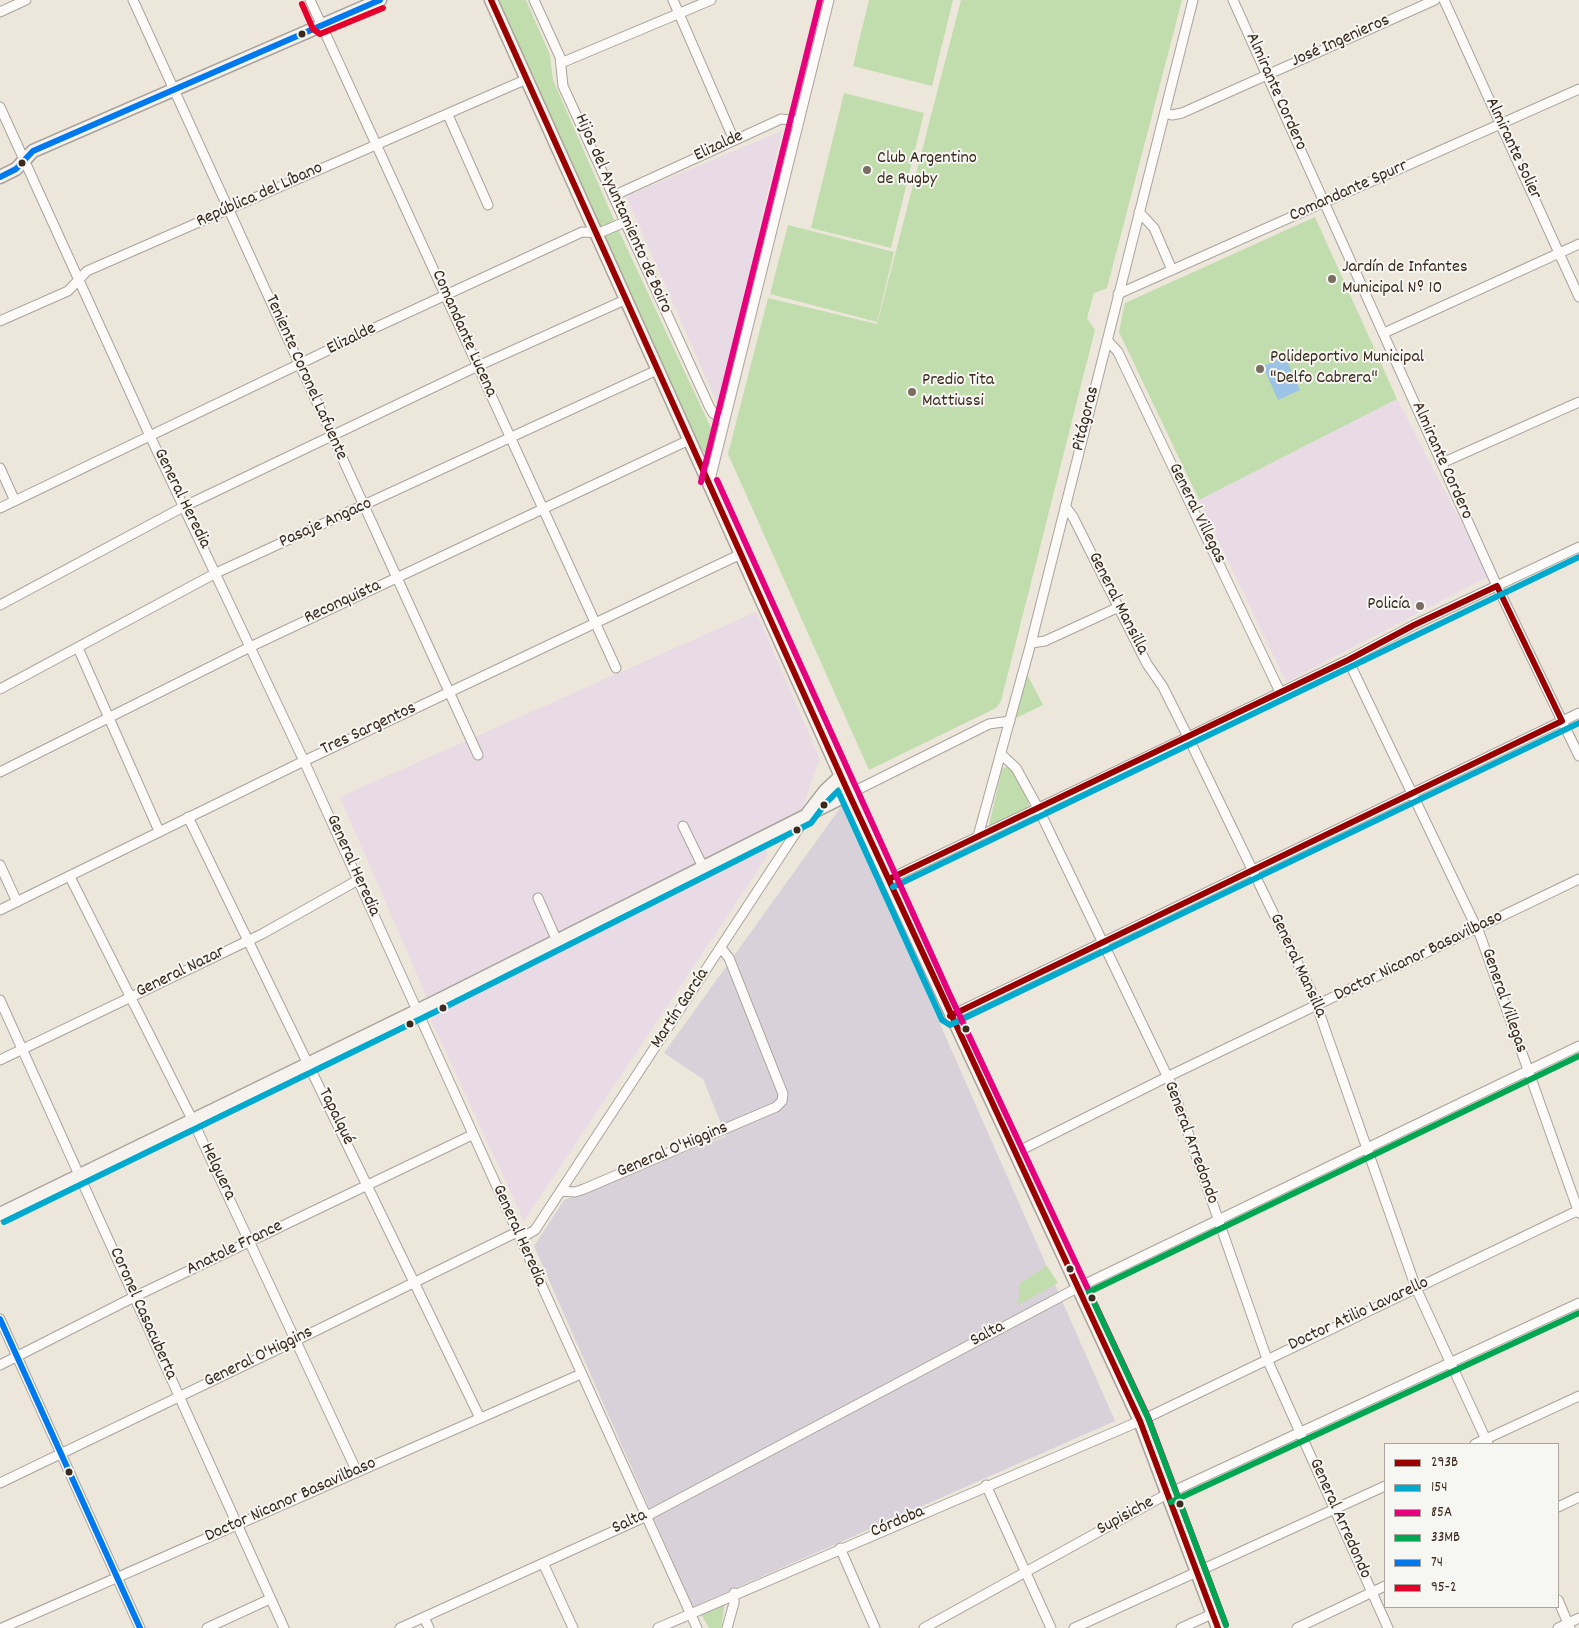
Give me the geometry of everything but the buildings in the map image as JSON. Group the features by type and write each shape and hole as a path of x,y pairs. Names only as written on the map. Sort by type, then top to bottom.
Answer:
{"main road":[{"path":"0,177 11,172 24,162 33,151 380,0"},
{"path":"491,0 841,776 852,793 950,1016 1016,1153 1140,1421 1218,1628"},
{"name":"Martín García","path":"806,815 819,797 841,776"},
{"path":"0,1214 417,1011 852,793"}],"street":[{"path":"0,12 26,0"},
{"name":"Teniente Coronel Lafuente","path":"132,0 175,90 478,755"},
{"name":"Comandante Lucena","path":"310,0 375,146 446,295 542,510 616,668"},
{"name":"Hijos del Ayuntamiento de Boiro","path":"534,0 561,63 563,86 709,406 713,413 724,421"},
{"path":"673,0 734,140"},
{"path":"561,63 711,0"},
{"path":"709,484 829,0"},
{"name":"Pitágoras","path":"978,836 1031,643 1192,0"},
{"name":"Almirante Cordero","path":"1233,0 1497,586 1579,756"},
{"name":"José Ingenieros","path":"1165,113 1182,113 1434,0"},
{"name":"Almirante Solier","path":"1444,0 1579,297"},
{"name":"República del Líbano","path":"0,321 68,291 87,271 527,79"},
{"name":"Comandante Spurr","path":"1118,294 1579,89"},
{"name":"General Heredia","path":"0,107 150,436 185,506 304,761 697,1628"},
{"path":"448,115 488,205"},
{"name":"Elizalde","path":"613,196 781,119 799,121"},
{"path":"1139,212 1154,228 1172,270"},
{"name":"Elizalde","path":"0,508 300,364 582,232 599,233 625,222"},
{"path":"1384,334 1579,244"},
{"path":"0,605 185,506 478,366 626,299"},
{"name":"General Villegas","path":"1107,340 1118,352 1280,692"},
{"name":"Pasaje Angaco","path":"0,689 216,573 364,507 657,370"},
{"path":"1442,463 1579,402"},
{"name":"Reconquista","path":"0,772 250,647 689,440"},
{"path":"0,468 14,501"},
{"name":"General Mansilla","path":"1065,506 1073,517 1147,664 1162,687 1188,738 1318,1006 1416,1288 1487,1442"},
{"path":"889,879 1188,738 1348,660 1414,625 1579,547"},
{"name":"Tres Sargentos","path":"0,910 188,816 741,554"},
{"path":"1031,643 1045,641 1119,607"},
{"path":"78,648 159,832"},
{"name":"General Villegas","path":"1348,660 1477,928 1579,1211"},
{"path":"950,1016 1579,713"},
{"path":"852,793 989,724 1010,721"},
{"name":"General Arredondo","path":"1002,754 1016,768 1038,808 1167,1077 1267,1359 1388,1628"},
{"name":"Martín García","path":"518,1235 535,1230 721,948 806,815"},
{"name":"Tapalqué","path":"188,816 250,940 480,1418"},
{"path":"683,826 703,867"},
{"path":"0,865 17,902"},
{"name":"Helguera","path":"70,876 192,1119 297,1340 357,1472"},
{"name":"Doctor Nicanor Basavilbaso","path":"1016,1153 1167,1077 1579,879"},
{"name":"General Nazar","path":"0,1060 250,940 358,880"},
{"path":"538,898 557,941"},
{"name":"General O'Higgins","path":"561,1191 575,1192 776,1107 782,1101 783,1094 733,967 721,948"},
{"name":"Coronel Casacuberta","path":"0,1000 284,1628"},
{"name":"Salta","path":"400,1628 647,1516 1077,1288 1579,1046"},
{"name":"Anatole France","path":"0,1364 134,1297 472,1135"},
{"name":"Doctor Atilio Lavarello","path":"1140,1421 1579,1211"},
{"name":"General O'Higgins","path":"0,1483 415,1281 518,1235"},
{"name":"Supisiche","path":"924,1628 1167,1494 1579,1303"},
{"path":"0,1319 140,1628"},
{"name":"Doctor Nicanor Basavilbaso","path":"2,1628 581,1374"},
{"path":"1487,1442 1579,1396"},
{"name":"Córdoba","path":"658,1628 986,1485 1140,1421"},
{"path":"986,1485 1051,1628"},
{"path":"1074,1628 1384,1486"},
{"path":"1559,1506 1579,1497"},
{"path":"840,1548 875,1628"},
{"path":"543,1563 573,1628"},
{"path":"1297,1628 1384,1586"},
{"path":"727,1628 734,1603 734,1594"},
{"path":"207,1628 270,1600"},
{"path":"1559,1602 1569,1626"},
{"path":"1181,1628 1212,1614"},
{"path":"424,1617 429,1628"},
{"path":"1558,1628 1569,1626 1579,1618"}],"shaded area":[{"path":"782,131 718,405 626,196"},
{"path":"1397,399 1489,576 1286,682 1199,500"},
{"path":"756,612 820,759 796,826 428,1000 340,797"},
{"path":"843,804 1115,1421 693,1607 534,1246 564,1200 726,1136 703,1079 664,1053"},
{"path":"766,849 768,855 524,1221 431,1020 436,1014"}],"green space":[{"path":"497,0 526,0 550,55 553,80 615,222 604,227 600,225"},
{"path":"869,0 953,0 932,86 853,66"},
{"name":"Predio Tita Mattiussi","path":"961,0 1182,0 1107,288 1094,293 1087,318 1095,330 1001,701 996,708 869,770 728,454 768,298 877,324"},
{"name":"Club Argentino de Rugby","path":"844,93 924,113 891,248 811,228"},
{"name":"Polideportivo Municipal \"Delfo Cabrera\"","path":"1315,217 1397,399 1199,500 1119,332 1125,303"},
{"path":"788,225 894,252 877,322 770,294"},
{"path":"618,229 711,428 711,449 708,452 705,453 701,449 605,237"},
{"path":"1027,674 1043,705 1014,719"},
{"path":"1005,767 1012,769 1029,806 1026,810 993,825 989,825 1002,769"},
{"path":"1047,1266 1058,1283 1018,1305 1020,1283"},
{"path":"725,1603 721,1628 709,1628 701,1614"}],"water":[{"path":"1285,357 1300,390 1278,400 1263,366"}],"transit line":[{"name":"74","path":"0,177 16,169 33,151 380,0"},
{"name":"293B","path":"491,0 849,794 1140,1421 1218,1628"},
{"name":"85A","path":"701,482 820,0"},
{"name":"95-2","path":"302,4 313,29 320,34 383,8"},
{"name":"85A","path":"717,480 949,993 1148,1417 1226,1625"},
{"name":"154","path":"893,887 1579,557"},
{"name":"293B","path":"1497,586 1562,721"},
{"name":"293B","path":"889,879 1348,660 1414,625 1497,586"},
{"name":"293B","path":"950,1016 1562,721"},
{"name":"154","path":"4,1222 443,1008 811,823 838,791 942,1020 950,1025 1579,723"},
{"name":"33MB","path":"1226,1625 1148,1418 1089,1292 1579,1056"},
{"name":"33MB","path":"1171,1502 1579,1313"},
{"name":"74","path":"0,1319 140,1628"}],"place":[{"name":"Club Argentino de Rugby","path":"867,170"},
{"name":"Jardín de Infantes Municipal Nº 10","path":"1332,279"},
{"name":"Polideportivo Municipal \"Delfo Cabrera\"","path":"1260,369"},
{"name":"Predio Tita Mattiussi","path":"912,392"},
{"name":"Policía","path":"1420,606"}]}
